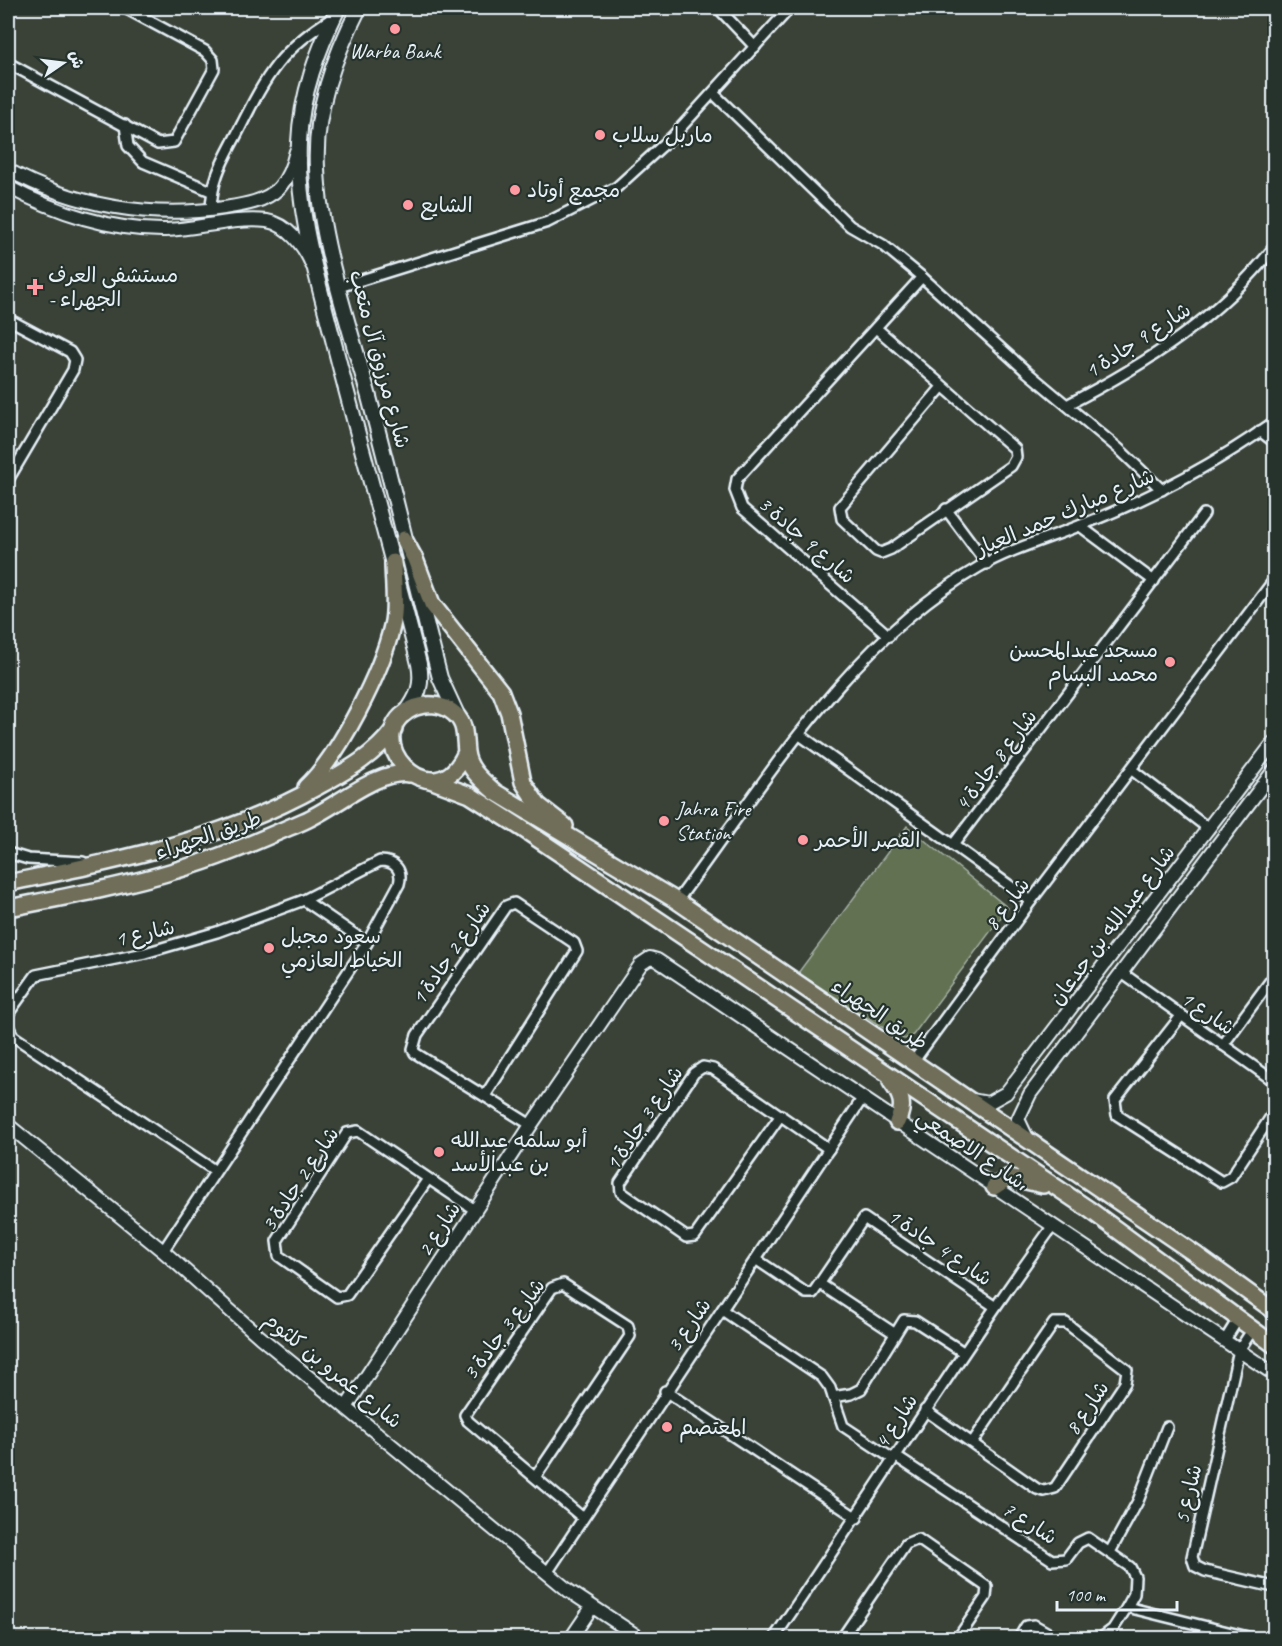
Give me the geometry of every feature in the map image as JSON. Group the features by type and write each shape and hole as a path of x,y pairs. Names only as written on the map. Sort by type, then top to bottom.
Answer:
{"highway":[{"path":"404,539 416,559 432,604 501,692 509,713 523,782 538,805 563,823 579,842"},
{"path":"278,809 321,773 331,759 373,678 393,624 393,562"},
{"path":"428,780 447,775 462,761 466,752 467,740 459,718 451,711 433,704 423,705 400,720 393,736 396,758 410,774 470,795 1063,1192 1275,1345"},
{"name":"طريق الجهراء","path":"8,883 179,846 278,809 366,759 400,720"},
{"name":"طريق الجهراء","path":"466,752 478,777 495,792 677,901 1275,1311"},
{"name":"طريق الجهراء","path":"8,908 176,871 314,817 389,773 410,774"},
{"path":"583,871 596,852"},
{"path":"621,898 623,885 636,877"},
{"path":"883,1073 902,1099 901,1113 897,1122"},
{"path":"994,1187 1009,1177 1063,1192"}],"main road":[{"name":"شارع مرزوق آل متعب","path":"358,8 332,64 317,146 319,190 339,286 440,678 459,718"},
{"name":"شارع مرزوق آل متعب","path":"336,12 315,60 306,95 299,141 302,209 318,281 422,679 420,691 400,720"}],"street":[{"path":"8,63 158,144 174,142 214,65 205,51 125,8"},
{"path":"718,8 755,47"},
{"path":"339,286 494,241 548,222 617,187 644,164 713,93 790,8"},
{"path":"211,210 212,191 217,170 262,82 280,58 336,12"},
{"path":"713,93 850,226 884,245 922,276 1162,490"},
{"path":"125,125 128,146 143,162 212,191"},
{"path":"8,171 50,190 124,210 162,212 211,210 255,202 278,189 291,169 299,141"},
{"path":"8,188 52,208 125,227 166,230 268,222 287,230 309,258 318,281"},
{"path":"233,206 240,216 236,223"},
{"name":"شارع 9 جادة 1","path":"1067,405 1124,375 1187,334 1244,283 1275,248"},
{"name":"شارع 9 جادة 3","path":"890,636 742,508 735,490 737,479 922,276"},
{"path":"8,319 70,352 75,360 73,370 12,461 8,480"},
{"name":"شارع 9 جادة 3","path":"876,328 1015,449 1016,457 1011,466 891,549 881,553 842,519 840,513 843,501 942,387"},
{"name":"شارع مبارك حمد العيار","path":"677,901 842,682 935,597 987,564 1029,544 1080,526 1162,490 1218,460 1275,422"},
{"path":"1260,432 1275,442"},
{"path":"946,509 987,564"},
{"name":"شارع 8 جادة 4","path":"953,845 1204,514"},
{"path":"1080,526 1154,581"},
{"name":"شارع 8","path":"913,1062 1031,901 1275,580"},
{"path":"801,735 1031,901"},
{"name":"شارع عبدالله بن جدعان","path":"964,1097 988,1103 1006,1094 1159,897 1275,742"},
{"path":"1132,770 1209,829"},
{"name":"شارع عبدالله بن جدعان","path":"1030,1141 1023,1135 1018,1119 1030,1094 1275,770"},
{"path":"8,853 28,859 104,863"},
{"name":"شارع 1","path":"8,1014 36,975 145,953 194,940 304,900 380,861 394,864 400,872 399,884 367,943 214,1170 163,1251"},
{"path":"1170,882 1171,892 1176,895 1182,893"},
{"path":"1159,897 1168,897 1171,908"},
{"path":"304,900 367,943"},
{"name":"شارع 2 جادة 1","path":"485,1096 577,951 574,943 514,903 506,906 412,1044 415,1053 531,1125"},
{"name":"شارع الاصمعي،","path":"650,958 657,960 1052,1227 1275,1374"},
{"name":"شارع 2","path":"347,1406 531,1125 641,964 650,958"},
{"name":"شارع 1","path":"1122,973 1275,1081"},
{"path":"1223,1045 1275,976"},
{"path":"1180,1016 1115,1100 1117,1115 1222,1182 1231,1177 1275,1112"},
{"path":"8,1026 13,1036 214,1170"},
{"name":"شارع 3 جادة 1","path":"781,1115 695,1236 686,1237 621,1192 620,1183 699,1069 713,1069 781,1115 830,1149"},
{"path":"1017,1080 1017,1091 1030,1094"},
{"name":"شارع 3","path":"547,1573 665,1391 757,1260 862,1099"},
{"name":"شارع عمرو بن كلثوم","path":"8,1125 163,1251 260,1337 347,1406 547,1573 592,1607 640,1638"},
{"name":"شارع 2 جادة 3","path":"428,1179 347,1295 337,1297 279,1256 277,1241 349,1132 358,1131 475,1210"},
{"name":"شارع 4 جادة 1","path":"820,1284 864,1218 994,1306"},
{"name":"شارع 4","path":"774,1638 857,1518 994,1306 1052,1227"},
{"path":"757,1260 806,1293 815,1292 820,1284 894,1334"},
{"name":"شارع 3 جادة 3","path":"536,1476 630,1336 628,1326 563,1284 552,1288 466,1412 468,1420 583,1518"},
{"path":"722,1310 822,1377 833,1397 843,1426 894,1458"},
{"path":"1225,1340 1238,1318"},
{"path":"833,1397 851,1394 861,1389 904,1320 910,1319 963,1352"},
{"name":"شارع 8","path":"925,1410 1037,1489 1051,1490 1125,1383 1127,1370 1066,1323 1053,1323 972,1443"},
{"path":"1239,1350 1253,1329"},
{"name":"شارع 5","path":"1239,1350 1192,1557 1195,1566 1205,1571 1275,1587"},
{"path":"665,1391 857,1518"},
{"path":"1110,1552 1138,1501 1167,1427"},
{"name":"شارع 7","path":"894,1458 1052,1560 1066,1559 1078,1543 1088,1538 1133,1571 1136,1587 1127,1607 1113,1629 1101,1638"},
{"path":"842,1638 906,1544 918,1539 987,1587 986,1597 958,1638"},
{"path":"571,1638 592,1607"},
{"path":"1127,1607 1252,1638"},
{"path":"1019,1638 1026,1626 1034,1625 1057,1638"}],"green space":[{"path":"907,826 1008,908 913,1035 905,1039 899,1038 798,973"}],"place":[{"name":"Warba Bank","path":"395,29"},
{"name":"ماربل سلاب","path":"600,135"},
{"name":"مجمع أوتاد","path":"515,190"},
{"name":"الشايع","path":"408,205"},
{"name":"مستشفى العرف - الجهراء","path":"35,287"},
{"name":"مسجد عبدالمحسن محمد البسام","path":"1170,662"},
{"name":"Jahra Fire Station","path":"664,821"},
{"name":"القصر الأحمر","path":"803,840"},
{"name":"سعود مجبل الخياط العازمي","path":"269,948"},
{"name":"أبو سلمه عبدالله بن عبدالأسد","path":"439,1152"},
{"name":"المعتصم","path":"667,1427"}]}
